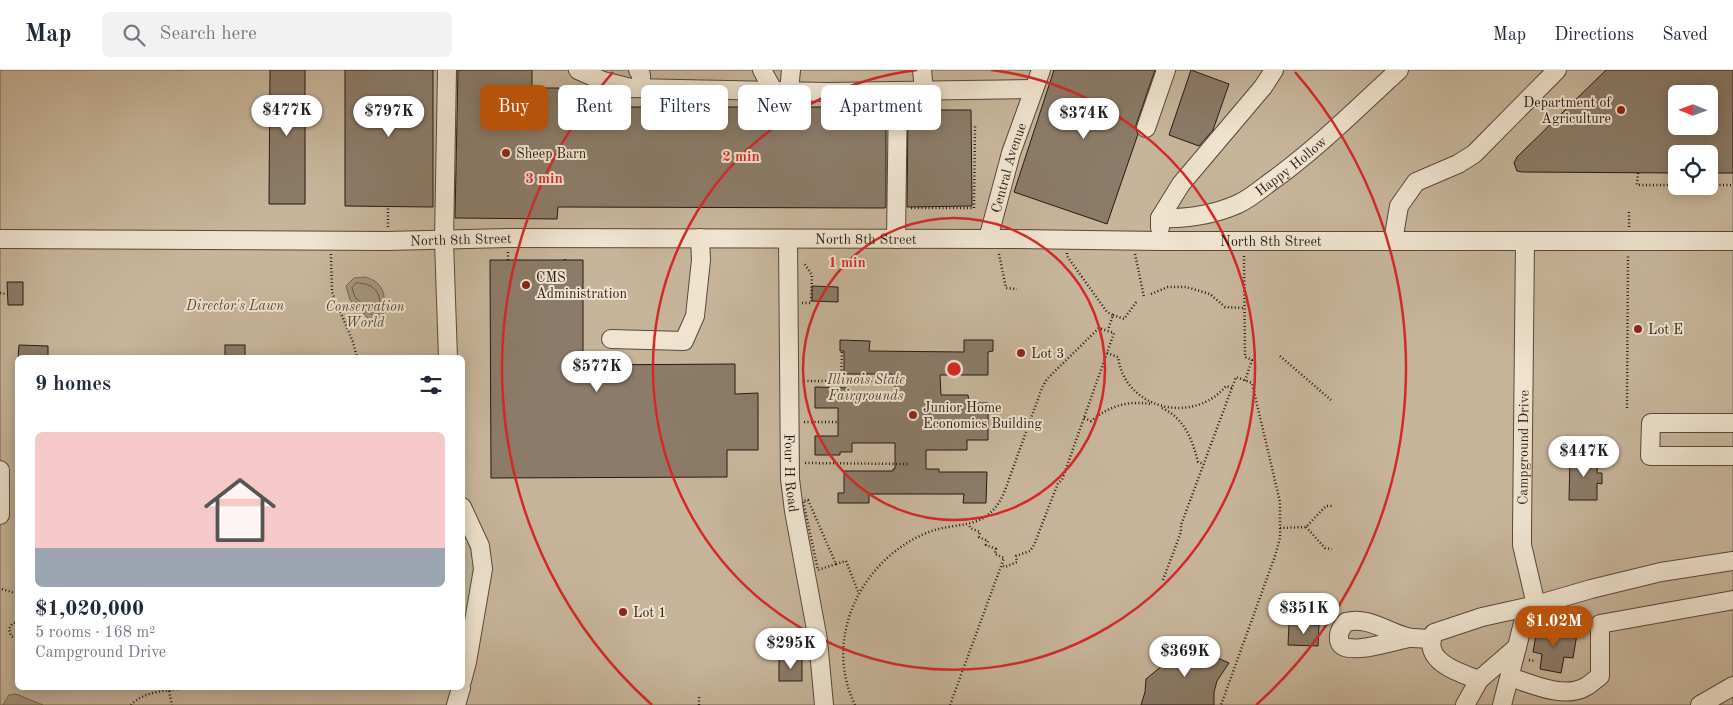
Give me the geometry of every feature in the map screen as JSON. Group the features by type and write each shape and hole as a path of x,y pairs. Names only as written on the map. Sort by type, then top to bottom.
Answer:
{"street":[{"path":"447,70 444,241 448,355"},
{"path":"578,70 603,81 631,88 641,88"},
{"path":"638,70 641,75 641,85"},
{"path":"762,70 776,85"},
{"path":"784,85 791,70"},
{"path":"922,70 924,85"},
{"name":"Central Avenue","path":"988,239 1011,153 1041,70"},
{"path":"1146,128 1166,70"},
{"path":"1160,241 1160,218 1181,184 1264,87 1274,70"},
{"name":"Happy Hollow","path":"1160,218 1180,219 1214,214 1240,203 1280,175 1316,146 1399,70"},
{"path":"1393,241 1399,206 1416,182 1458,164 1474,154 1557,70"},
{"path":"941,90 1034,89"},
{"path":"896,239 898,130"},
{"name":"North 8th Street","path":"0,239 444,241 508,238 700,238 1160,241 1733,241"},
{"path":"611,339 684,341 695,316 701,260 700,238"},
{"name":"Four H Road","path":"788,239 792,503 818,640 824,705"},
{"name":"Campground Drive","path":"1524,241 1522,544 1536,605"},
{"path":"1733,424 1651,423 1650,456 1733,456"},
{"path":"0,470 0,515"},
{"path":"465,514 480,546 483,569 465,672"},
{"path":"1479,680 1449,668 1439,661 1432,651 1431,638 1434,633 1482,617 1536,605 1661,572 1733,561"},
{"path":"1510,677 1557,691 1586,687 1600,676 1600,624 1733,600"},
{"path":"1502,705 1523,623 1536,605"},
{"path":"1409,638 1431,638"},
{"path":"1465,705 1479,680 1517,648"},
{"path":"1700,705 1733,686"},
{"path":"456,705 460,690"}],"path":[{"path":"897,208 974,208 975,126"},
{"path":"1638,173 1637,185 1668,185"},
{"path":"1718,185 1733,186"},
{"path":"387,241 388,206"},
{"path":"1629,211 1629,232"},
{"path":"331,240 332,292 353,342 356,355"},
{"path":"1067,249 1067,256 1108,312 1124,319 1137,301"},
{"path":"1134,250 1144,296"},
{"path":"1244,250 1244,357 1252,360 1244,380"},
{"path":"1627,408 1628,250"},
{"path":"999,254 1006,288 1016,289"},
{"path":"800,258 812,275 812,303 800,303"},
{"path":"1151,294 1168,288 1186,287 1210,294 1225,307 1244,308"},
{"path":"0,294 8,294"},
{"path":"1107,330 1113,315"},
{"path":"855,705 846,674 844,643 847,626 858,594 877,567 902,546 926,533 952,526 969,524 988,516 999,503 1047,379 1099,328 1114,333 1062,480 1058,483 1034,544 1030,551 1016,556 1017,562 1005,567 1001,565"},
{"path":"841,381 842,351"},
{"path":"1107,353 1118,357 1121,368 1130,385 1139,394 1173,415 1185,428 1194,444 1198,462 1204,464"},
{"path":"1280,356 1331,400"},
{"path":"1163,580 1181,532 1181,525 1236,378 1252,383 1280,502 1280,538 1221,705"},
{"path":"802,381 908,381"},
{"path":"1084,418 1091,421 1106,410 1122,404 1138,403 1173,409 1190,408 1211,400 1226,386 1232,388"},
{"path":"790,422 838,422"},
{"path":"798,464 814,462 908,464"},
{"path":"836,564 808,500 804,501 818,570 846,561 858,594"},
{"path":"1280,528 1306,527 1326,506 1332,506"},
{"path":"950,705 1004,558 994,554 996,549 986,545 988,541 978,537 980,532 970,528 969,524"},
{"path":"1306,527 1325,548 1332,549"},
{"path":"2,589 15,593"},
{"path":"15,622 9,629 11,636 15,638"},
{"path":"131,705 136,698 183,690"},
{"path":"169,691 172,705"},
{"path":"700,695 700,705"}],"green space":[{"name":"Illinois State Fairgrounds","path":"0,70 1733,70 1733,705 0,705"}],"water":[{"path":"366,277 376,282 383,292 384,310 380,327 376,326 350,300 346,286 354,278"},
{"path":"16,694 43,705 3,705 9,695"}],"building":[{"path":"270,70 305,70 305,204 269,204"},
{"path":"345,70 433,70 433,207 345,206"},
{"path":"458,70 532,70 532,85 480,85 480,130 548,130 548,88 558,88 558,130 631,130 631,107 641,107 641,130 728,130 728,107 738,107 738,130 811,130 811,107 821,107 821,130 886,130 885,208 558,207 557,219 455,218"},
{"path":"1054,70 1155,70 1136,125 1138,134 1107,224 1014,192"},
{"path":"1191,70 1229,84 1213,130 1199,146 1169,135"},
{"name":"Department of Agriculture","path":"1606,70 1733,70 1733,173 1718,173 1718,145 1668,145 1668,173 1522,172 1517,171 1514,163 1517,157"},
{"path":"941,110 971,110 972,206 907,207 908,130 941,130"},
{"path":"490,260 583,260 583,365 735,364 735,394 758,393 758,450 727,450 727,477 491,478"},
{"path":"7,282 23,282 23,305 8,305"},
{"path":"812,286 838,287 838,302 812,301"},
{"name":"Junior Home Economics Building","path":"840,340 870,341 869,351 964,352 964,340 993,340 993,351 988,352 988,375 940,375 941,395 968,395 969,403 988,403 988,440 967,440 967,450 926,450 926,469 939,469 939,472 987,472 986,503 963,503 964,494 869,494 869,503 838,503 838,493 844,493 844,471 893,471 895,469 895,443 852,443 852,452 840,452 840,455 815,455 815,436 838,436 838,408 815,408 815,387 850,388 850,393 853,393 852,399 895,400 895,376 892,376 892,374 844,374 844,351 840,351"},
{"path":"19,345 48,346 48,355 18,355"},
{"path":"225,345 245,345 245,355 225,355"},
{"path":"1570,456 1598,457 1597,473 1602,473 1602,484 1597,483 1597,500 1569,500"},
{"path":"1289,624 1319,625 1318,646 1288,645"},
{"path":"1552,627 1564,629 1563,632 1577,634 1573,658 1564,657 1561,673 1540,669 1542,654 1533,652 1537,629 1551,632"},
{"path":"1179,641 1190,644 1200,641 1211,655 1229,663 1217,681 1214,692 1214,705 1141,705 1146,679 1163,665"},
{"path":"779,658 802,658 802,681 779,681"}],"place":[{"name":"Department of Agriculture","path":"1621,110"},
{"name":"Sheep Barn","path":"506,153"},
{"name":"CMS Administration","path":"526,285"},
{"name":"Lot E","path":"1638,329"},
{"name":"Lot 3","path":"1021,353"},
{"name":"Junior Home Economics Building","path":"913,415"},
{"name":"Lot 1","path":"623,612"}],"park label":[{"name":"Director's Lawn","path":"235,305"},
{"name":"Conservation World","path":"365,314"}]}
